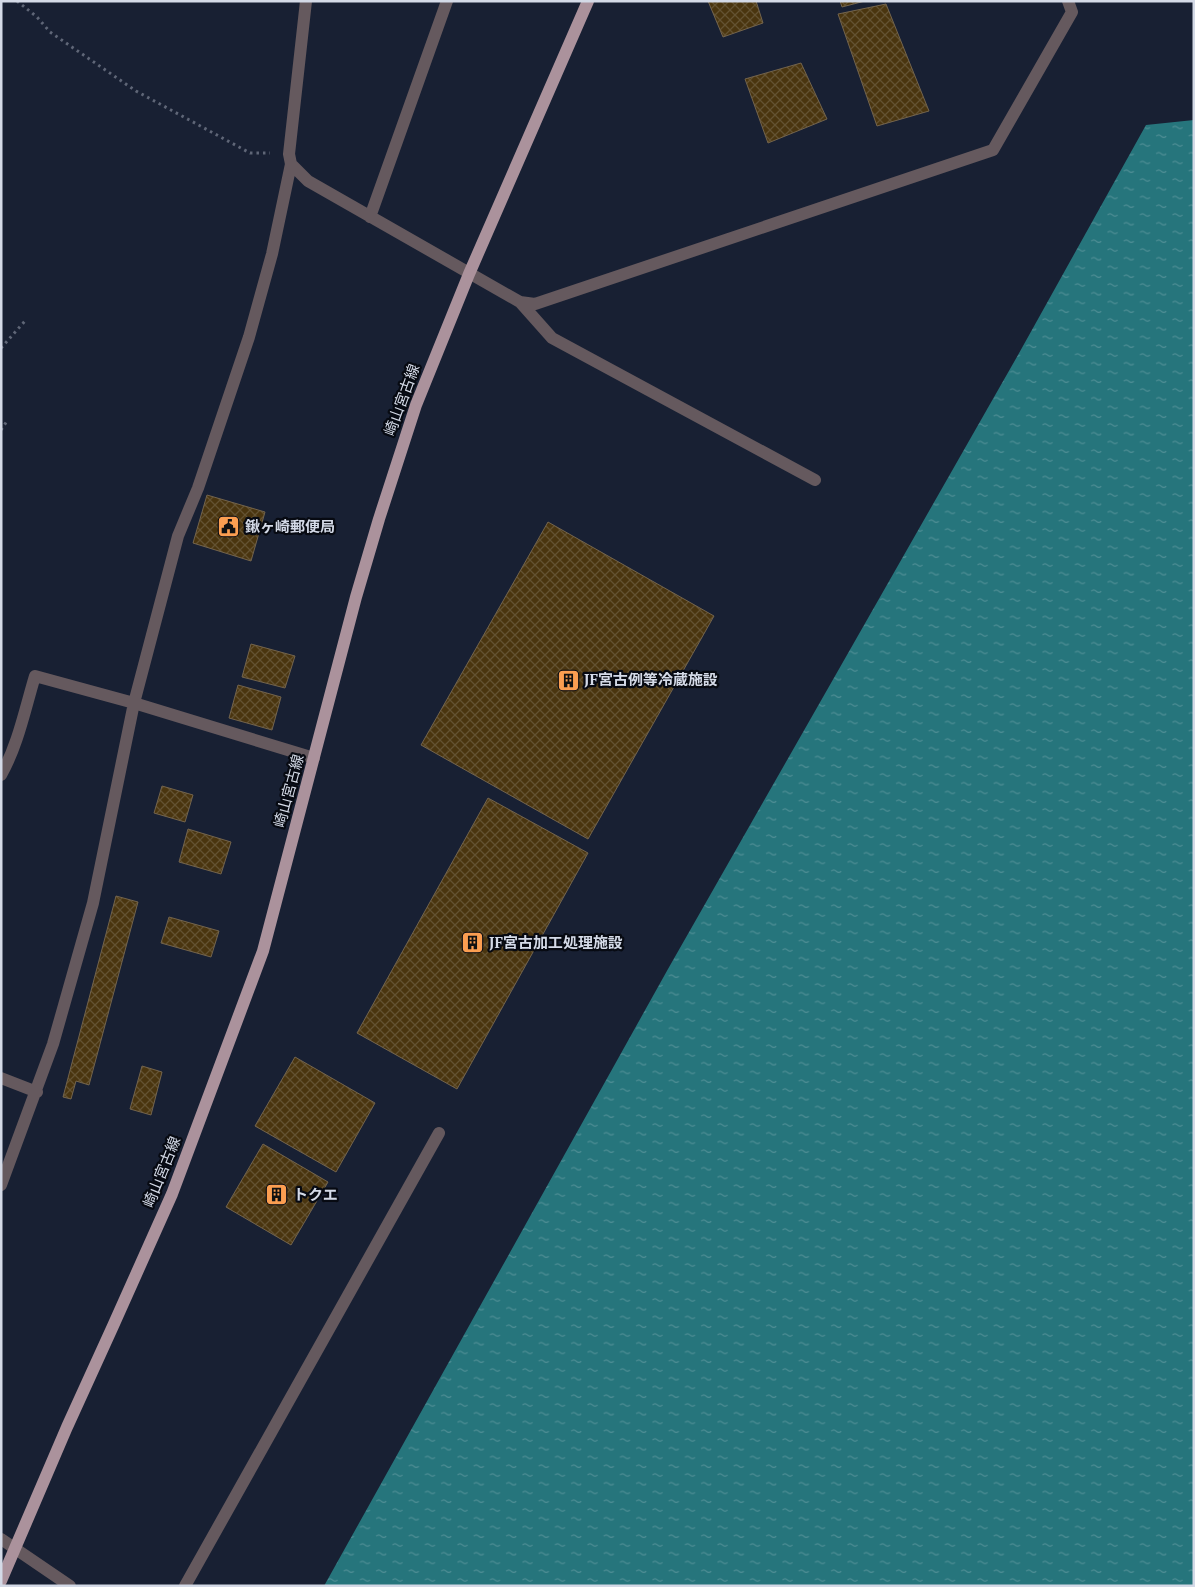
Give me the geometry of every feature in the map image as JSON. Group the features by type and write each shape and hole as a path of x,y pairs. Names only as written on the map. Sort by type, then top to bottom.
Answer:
{"main road":[{"name":"崎山宮古線","path":"1,1581 66,1427 152,1238 182,1167 264,950 356,597 416,406 469,274 588,1"}],"street":[{"path":"1,1185 53,1044 93,903 134,703 178,536 198,488 250,337 272,254 290,159 306,1"},
{"path":"370,217 447,1"},
{"path":"520,302 535,304 993,150 1072,12 1068,1"},
{"path":"290,159 308,181 520,302 552,338 814,480"},
{"path":"1,775 16,736 35,676 134,703 314,758"},
{"path":"1,1078 36,1092"},
{"path":"185,1586 439,1133"},
{"path":"1,1539 70,1586"}],"path":[{"path":"17,1 37,17 50,32 136,91 250,153 290,159"},
{"path":"1,348 25,321"},
{"path":"1,430 6,421"}],"water":[{"path":"1194,120 1194,1586 324,1586 668,969 1018,355 1146,125"}],"building":[{"path":"708,1 756,1 763,23 723,37"},
{"path":"840,1 865,1 842,7"},
{"path":"886,4 929,111 877,126 838,14"},
{"path":"801,63 827,119 768,143 745,79"},
{"path":"207,495 265,512 251,561 193,543"},
{"name":"JF宮古例等冷蔵施設","path":"548,522 714,616 588,839 421,745"},
{"path":"251,644 295,656 285,688 242,677"},
{"path":"238,685 281,697 272,730 229,718"},
{"path":"162,786 193,795 185,822 154,813"},
{"name":"JF宮古加工処理施設","path":"488,798 588,853 457,1089 357,1033"},
{"path":"188,829 231,842 221,874 179,862"},
{"path":"116,896 138,902 89,1085 76,1081 71,1099 63,1097"},
{"path":"169,917 219,931 211,957 161,943"},
{"path":"295,1057 375,1103 336,1172 255,1126"},
{"path":"142,1066 162,1072 151,1115 130,1109"},
{"name":"トクエ","path":"263,1144 328,1182 291,1245 226,1207"}],"place":[{"name":"鍬ヶ崎郵便局","path":"229,527"},
{"name":"JF宮古例等冷蔵施設","path":"568,680"},
{"name":"JF宮古加工処理施設","path":"473,943"},
{"name":"トクエ","path":"277,1195"}]}
